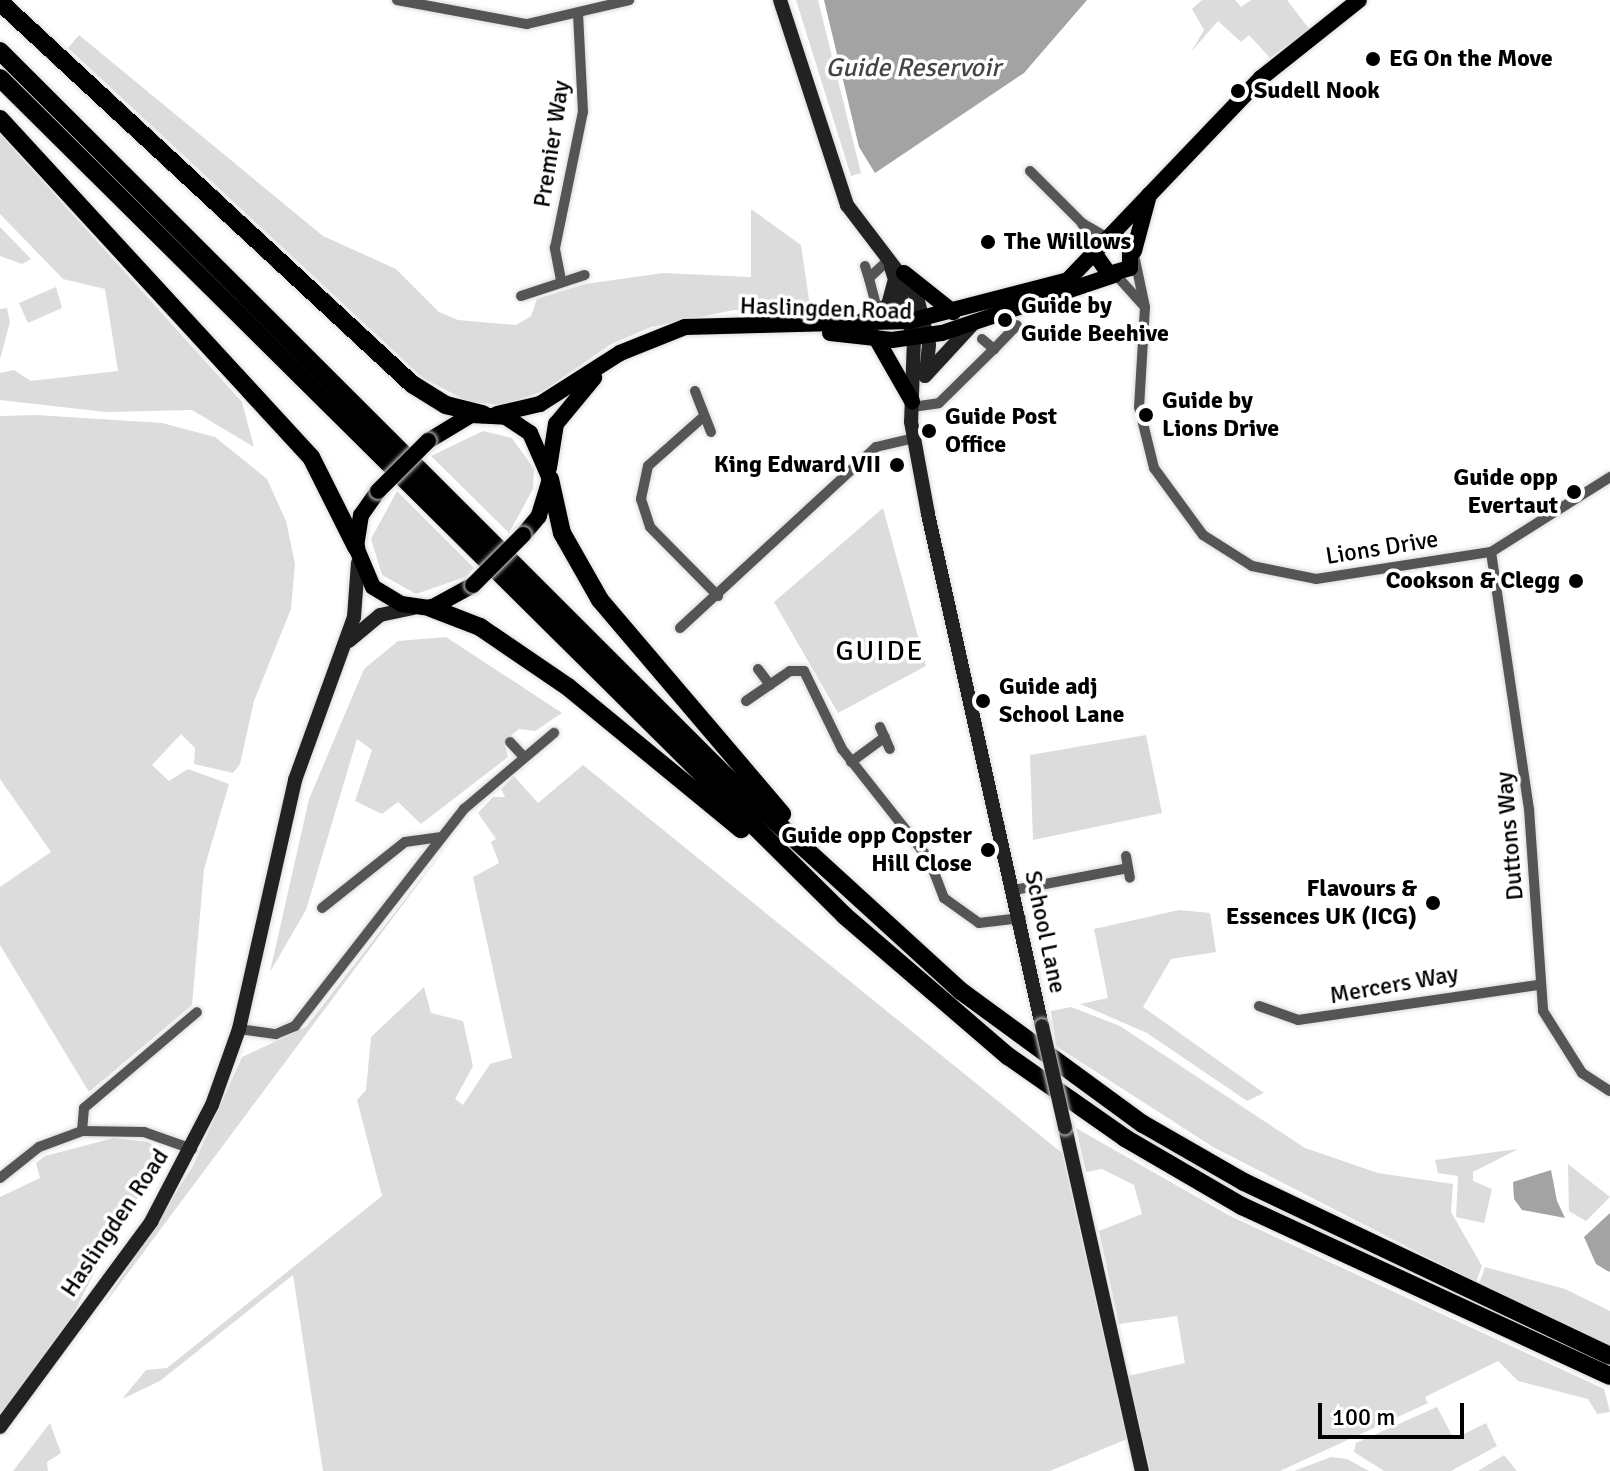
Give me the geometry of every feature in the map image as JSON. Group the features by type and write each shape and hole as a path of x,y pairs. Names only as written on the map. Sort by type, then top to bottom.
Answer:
{"highway":[{"path":"1151,190 1130,268 1115,275 1100,269 1096,252 1151,190 1269,70 1359,0"},
{"path":"0,2 420,391 490,414 530,433 550,473 562,533 600,600 729,760 905,943"},
{"path":"0,51 733,783 905,943 1012,1031 1143,1124 1307,1214 1610,1356"},
{"path":"0,78 845,916"},
{"path":"0,119 311,457 357,555 379,593 480,627 568,687 845,916 1008,1056 1149,1153 1256,1212 1610,1376"},
{"path":"1108,237 1125,239 1134,252"},
{"name":"Haslingden Road","path":"550,473 556,424 575,396 656,345 757,327 876,338 919,328 953,312 1058,284 1096,252"},
{"path":"894,270 953,312"},
{"name":"Haslingden Road","path":"490,414 540,404 620,353 685,327 853,324 978,332 1115,275"},
{"path":"876,338 912,404"},
{"path":"357,555 361,515 378,491 428,441 456,419 490,414"},
{"path":"423,608 473,585 523,535 539,516 550,473"}],"main road":[{"path":"780,0 847,205 894,270 919,328 926,374"},
{"path":"853,324 888,305 894,270"},
{"name":"School Lane","path":"919,328 912,404 914,438 1142,1471"},
{"path":"912,404 926,374 978,332"},
{"name":"Haslingden Road","path":"0,1427 127,1256 192,1149 239,1029 295,780 357,605 357,555"},
{"name":"Haslingden Road","path":"344,648 373,618 423,608"}],"street":[{"path":"397,0 509,24 578,14 629,0"},
{"name":"Premier Way","path":"561,280 555,248 583,112 578,14"},
{"path":"1030,171 1082,223 1108,237"},
{"path":"1082,223 1096,252"},
{"name":"Lions Drive","path":"1134,252 1145,307 1139,407 1146,445 1180,512 1225,553 1316,579 1491,552 1610,477"},
{"path":"875,301 867,272 894,270"},
{"path":"521,296 561,280 585,275"},
{"path":"1115,275 1145,307"},
{"path":"912,404 939,403 1017,325"},
{"path":"978,332 994,349"},
{"path":"695,391 702,418 711,432"},
{"path":"702,418 648,466 641,499 650,527 718,596"},
{"path":"680,628 876,447 914,438"},
{"name":"Duttons Way","path":"1491,552 1529,809 1539,985 1560,1046 1610,1091"},
{"path":"758,669 770,685"},
{"path":"746,701 793,670 807,674 851,762 929,859 948,901 979,923 1021,918"},
{"path":"851,762 882,732 890,749"},
{"path":"239,1029 276,1034 295,1026 442,837 524,757 554,733"},
{"path":"510,742 524,757"},
{"path":"322,908 405,842 442,837"},
{"path":"1014,890 1128,867"},
{"name":"Mercers Way","path":"1259,1006 1298,1020 1539,985"},
{"path":"82,1131 84,1108 197,1012"},
{"path":"0,1178 39,1147 82,1131 144,1132 192,1149"}],"shaded area":[{"path":"796,0 818,0 861,173 851,176"},
{"path":"1202,0 1235,0 1241,7 1251,0 1287,0 1310,30 1270,58 1249,35 1241,42 1218,21 1191,52 1204,30 1192,9"},
{"path":"79,35 323,236 396,269 439,312 458,320 516,325 531,316 537,299 585,284 663,273 751,277 751,209 801,245 811,313 734,310 651,327 611,344 543,391 503,405 469,402 423,378 68,48"},
{"path":"0,134 242,402 254,447 192,410 106,412 0,400 0,373 14,370 31,381 118,371 105,289 63,279 0,214"},
{"path":"0,227 31,259 22,264 0,256"},
{"path":"56,287 62,308 28,323 19,303"},
{"path":"7,308 10,322 0,359 0,309"},
{"path":"36,415 162,423 215,437 267,479 286,521 295,564 291,609 254,701 240,764 233,773 194,764 195,748 181,734 152,765 169,781 188,769 229,784 204,869 192,1005 89,1092 0,945 0,887 51,852 0,779 0,416"},
{"path":"483,431 512,438 534,469 533,489 509,533 431,456"},
{"path":"397,491 474,568 465,577 416,594 382,575 371,539"},
{"path":"883,508 926,666 838,713 774,602"},
{"path":"446,637 562,713 535,731 519,729 504,741 508,757 421,824 398,802 382,814 355,801 372,750 357,739 306,910 270,972 309,799 364,669 398,641"},
{"path":"1146,735 1162,813 1033,840 1030,755"},
{"path":"583,765 1062,1153 1127,1439 1050,1471 323,1471 293,1275 160,1381 122,1399 146,1370 167,1368 382,1196 357,1100 366,1090 371,1037 424,987 431,1013 463,1021 473,1066 455,1099 463,1105 490,1064 512,1058 473,877 499,863 491,842 496,839 478,813 493,797 505,797 501,789 514,776 538,803"},
{"path":"451,840 101,1309 193,1166 242,1057 306,1027"},
{"path":"1179,910 1210,913 1216,952 1171,959 1143,1007 1264,1093 1247,1101 1147,1033 1080,1004 1108,998 1094,929"},
{"path":"1071,1007 1120,1026 1305,1148 1378,1173 1453,1184 1451,1212 1482,1266 1476,1282 1213,1147 1056,1046 1051,1011"},
{"path":"1076,1128 1230,1216 1604,1389 1610,1412 1597,1414 1588,1399 1518,1381 1498,1361 1425,1397 1428,1403 1280,1471 1150,1471 1128,1376 1185,1363 1177,1316 1119,1324 1099,1231 1142,1214 1134,1185 1102,1169 1086,1172"},
{"path":"114,1138 148,1142 162,1152 163,1165 125,1214 71,1318 0,1415 0,1197 40,1178 36,1163 45,1156"},
{"path":"1518,1149 1473,1172 1473,1181 1492,1189 1484,1223 1456,1217 1458,1176 1438,1173 1435,1160"},
{"path":"1568,1164 1610,1197 1586,1221 1569,1211"},
{"path":"1485,1267 1565,1289 1610,1311 1610,1346 1479,1284"},
{"path":"1437,1407 1454,1439 1486,1423 1497,1446 1451,1471 1384,1471 1354,1452 1356,1443"},
{"path":"50,1423 61,1453 47,1462 48,1471 13,1471"},
{"path":"1504,1455 1517,1471 1478,1471"},
{"path":"1331,1457 1347,1459 1369,1471 1294,1471"}],"water":[{"name":"Guide Reservoir","path":"824,0 1087,0 1024,73 875,173 859,147"},
{"path":"1551,1170 1557,1201 1565,1218 1522,1210 1514,1199 1513,1182"},
{"path":"1610,1213 1609,1272 1596,1264 1584,1237"}],"place":[{"name":"EG On the Move","path":"1373,59"},
{"name":"Sudell Nook","path":"1238,91"},
{"name":"The Willows","path":"988,242"},
{"name":"Guide by Guide Beehive","path":"1005,320"},
{"name":"Guide by Lions Drive","path":"1146,415"},
{"name":"Guide Post Office","path":"929,431"},
{"name":"King Edward VII","path":"897,465"},
{"name":"Guide opp Evertaut","path":"1574,492"},
{"name":"Cookson & Clegg","path":"1576,581"},
{"name":"Guide adj School Lane","path":"983,701"},
{"name":"Guide opp Copster Hill Close","path":"988,850"},
{"name":"Flavours & Essences UK (ICG)","path":"1433,903"}],"district":[{"name":"GUIDE","path":"880,651"}]}
